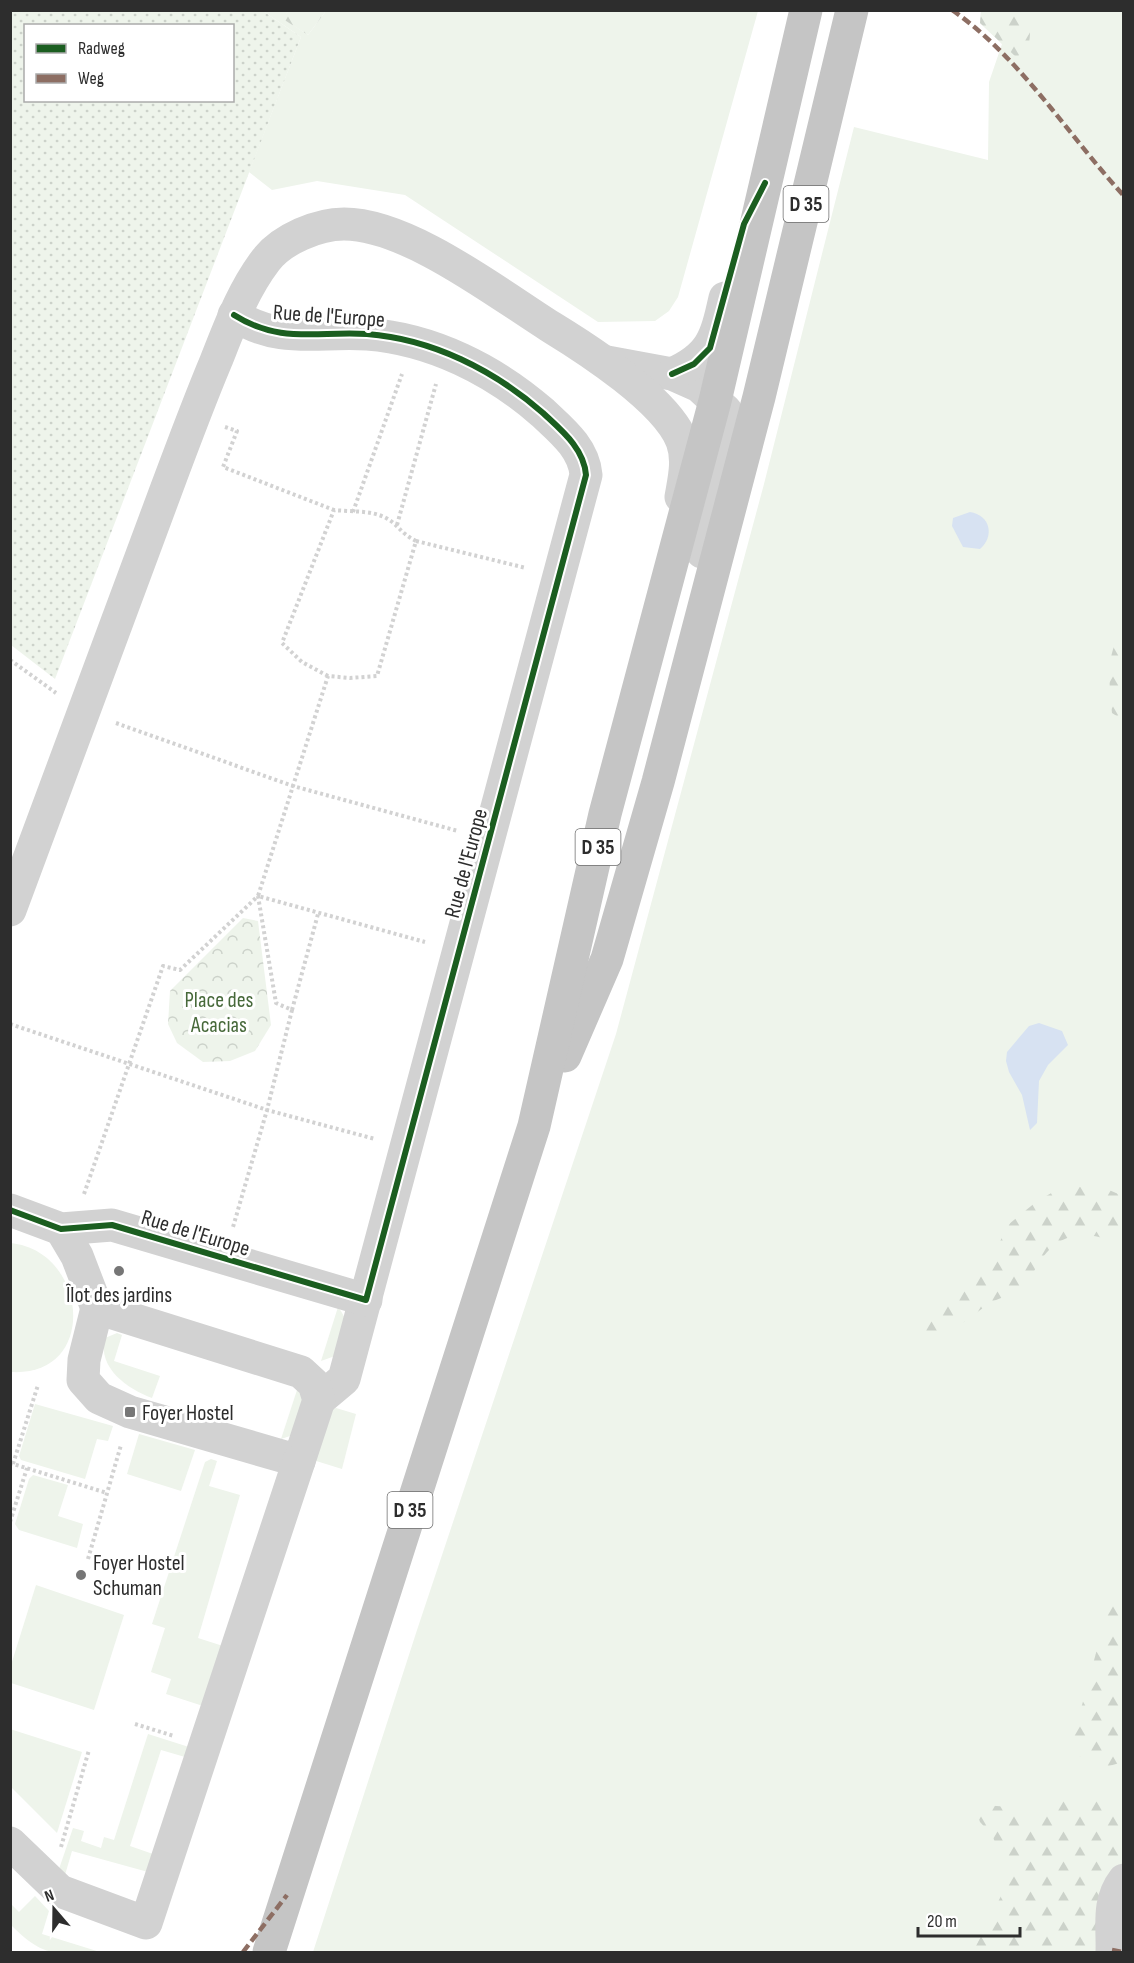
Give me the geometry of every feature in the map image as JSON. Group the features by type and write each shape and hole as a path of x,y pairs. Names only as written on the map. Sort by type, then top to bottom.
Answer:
{"main road":[{"name":"D 35","path":"269,1953 534,1126 605,814 671,570 717,415 765,183 806,10"},
{"name":"D 35","path":"534,1126 608,959 658,782 759,397 852,10"}],"street":[{"path":"672,374 694,364 710,348 744,224 765,183"},
{"name":"Rue de l'Europe","path":"10,910 193,416 234,315 268,256 289,240 308,232 344,224 381,230 435,255 607,362 666,417 682,441 686,465 671,570"},
{"name":"Rue de l'Europe","path":"10,1210 61,1229 112,1225 224,1260 366,1300 586,475 583,459 558,427 517,390 445,352 413,342 367,334 286,335 254,327 234,315"},
{"name":"Rue de l'Europe","path":"607,362 672,374 699,386 717,415 685,427 666,417"},
{"path":"717,415 746,410 759,397"},
{"path":"658,782 658,730 732,432 717,415"},
{"path":"61,1229 77,1256 97,1308 84,1360 83,1380 99,1398 130,1412 299,1461"},
{"path":"10,1843 60,1891 146,1923 319,1400 344,1379 366,1300"},
{"path":"97,1308 301,1372 314,1384 319,1400"},
{"path":"1112,1953 1110,1921 1112,1905 1124,1880"}],"path":[{"path":"353,512 413,342"},
{"path":"445,352 397,525 401,534 416,541 559,576"},
{"path":"193,416 237,431 224,467 334,510 368,512 397,525"},
{"path":"334,510 282,643 302,662 328,676 350,678 377,676 416,541"},
{"path":"10,660 83,711 293,786 490,840"},
{"path":"292,1010 276,1004 258,896 328,676"},
{"path":"258,896 432,944 428,964 453,974"},
{"path":"61,1229 82,1200 163,966 180,970 258,896"},
{"path":"224,1260 267,1110 318,914"},
{"path":"10,1024 267,1110 407,1148"},
{"path":"38,1385 12,1464 107,1493"},
{"path":"88,1559 130,1412"},
{"path":"10,1522 27,1468"},
{"path":"51,1882 89,1750"}],"green space":[{"path":"11,10 263,11 301,37 55,679 11,645"},
{"path":"263,11 288,11 284,19 308,35 326,11 758,11 678,297 669,311 655,321 598,322 405,195 317,181 272,190 249,172 301,37"},
{"path":"288,11 326,11 308,35 283,19"},
{"path":"981,11 1123,11 1123,1952 313,1952 417,1630 616,1034 764,484 854,127 988,160 989,82 1002,44 980,23"},
{"path":"981,11 1030,11 1029,44 1022,54 1016,57 980,23"},
{"path":"1123,631 1123,720 1112,713 1110,670 1113,649"},
{"name":"Place des Acacias","path":"243,918 258,921 271,1025 255,1051 230,1061 203,1062 177,1043 168,1024 170,991"},
{"path":"1073,1186 1109,1190 1123,1196 1123,1245 1089,1236 1075,1236 1063,1240 1052,1247 1043,1258 1026,1288 991,1302 921,1354 922,1326 994,1253 1009,1224 1036,1202 1053,1192"},
{"path":"10,1243 36,1251 56,1267 68,1288 73,1312 70,1335 59,1355 40,1368 11,1372"},
{"path":"338,1307 345,1320 346,1331 335,1356 321,1361"},
{"path":"117,1333 122,1335 114,1361 160,1376 152,1398 124,1383 110,1368 104,1349 105,1338"},
{"path":"297,1390 305,1400 293,1435 281,1439"},
{"path":"35,1404 113,1426 108,1441 97,1439 85,1479 21,1460 19,1456"},
{"path":"336,1408 356,1414 342,1469 313,1460 330,1411"},
{"path":"139,1434 195,1450 181,1491 127,1474"},
{"path":"211,1459 217,1461 209,1486 240,1495 198,1638 223,1646 203,1706 166,1694 171,1679 151,1672 165,1628 152,1624 205,1462"},
{"path":"33,1475 68,1485 58,1516 83,1524 77,1548 19,1530 15,1524 29,1479"},
{"path":"36,1585 124,1615 94,1710 11,1683 11,1665"},
{"path":"1123,1590 1123,1762 1102,1768 1075,1754 1074,1735 1111,1597"},
{"path":"10,1729 82,1752 57,1833 11,1787"},
{"path":"148,1734 189,1747 185,1757 161,1750 130,1846 153,1854 148,1872 72,1851 65,1875 59,1869 73,1828 84,1831 81,1841 101,1848 104,1837 114,1840"},
{"path":"1065,1799 1110,1799 1123,1810 1123,1952 973,1952 1010,1878 992,1835 980,1822 977,1813 983,1805 1010,1807 1032,1824"},
{"path":"35,1896 49,1911 42,1934 100,1952 51,1952 33,1944 23,1936 11,1925 11,1904 19,1912"}],"water":[{"path":"970,512 982,517 988,527 988,538 980,549 963,547 952,526 953,518"},
{"path":"1039,1023 1062,1031 1068,1045 1048,1065 1039,1081 1037,1123 1030,1130 1022,1095 1009,1072 1006,1061 1007,1052 1029,1026"}],"marked path":[{"path":"952,10 976,29 1021,73 1124,196"},
{"path":"243,1952 287,1895"},
{"path":"1112,1950 1123,1952"}],"cycle path":[{"path":"672,374 694,364 710,348 744,224 765,183"},
{"path":"10,1210 61,1229 112,1225 366,1300 586,475 581,456 576,448 543,413 504,383 461,359 415,342 391,337 367,334 299,334 267,330 234,315"}],"place":[{"name":"Îlot des jardins","path":"119,1271"},
{"name":"Foyer Hostel","path":"130,1412"},
{"name":"Foyer Hostel Schuman","path":"81,1575"}]}
